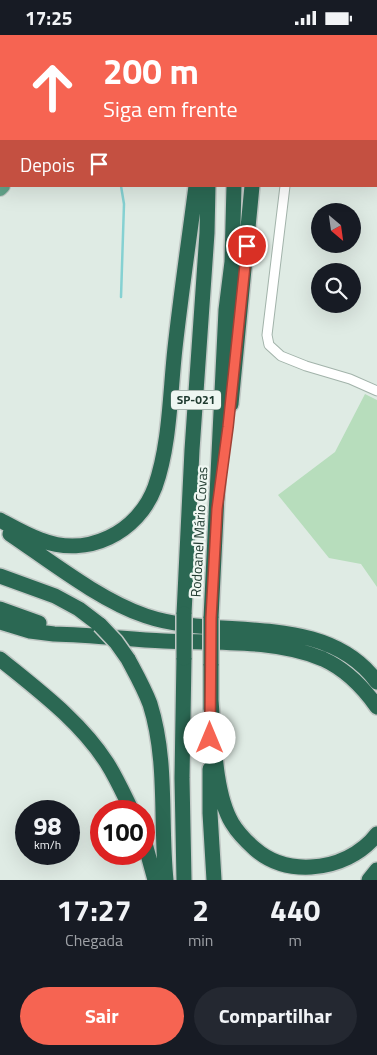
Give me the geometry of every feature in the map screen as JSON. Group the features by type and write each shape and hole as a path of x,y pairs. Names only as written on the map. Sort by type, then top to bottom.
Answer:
{"highway":[{"path":"0,520 42,541 58,545 90,545 104,541 119,533 135,520 147,505 161,466 196,187"},
{"name":"Rodoanel Mário Covas","path":"184,880 182,788 184,614 191,470 207,233 208,187"},
{"name":"Rodoanel Mário Covas","path":"214,880 210,813 211,618 226,310 232,262 234,187"},
{"path":"217,509 229,418 252,187"},
{"path":"0,527 89,587 147,617 182,624 276,632 304,637 329,645 346,655 362,666 377,681"},
{"path":"0,576 55,595 79,609 97,630 116,642 128,659 150,705 155,726 163,795 166,880"},
{"path":"0,609 43,625 97,630 152,640 280,647 304,652 341,669 368,694 377,707"},
{"path":"0,622 30,631 54,634 97,630"},
{"path":"0,659 51,701 92,743 107,763 126,800"},
{"path":"211,700 219,781 223,799 232,824 259,853 272,861 299,868 322,867 338,862 364,848 377,833"},
{"path":"151,865 155,880"},
{"path":"369,880 377,870"}],"street":[{"path":"285,187 267,335 269,345 281,356 306,366 350,379 377,391"}],"green space":[{"path":"365,394 377,400 377,587 361,564 329,558 278,495 335,452"}],"waterway":[{"path":"121,187 124,204 121,297"}],"route":[{"path":"210,738 211,618 217,509 228,427 247,246"}]}
